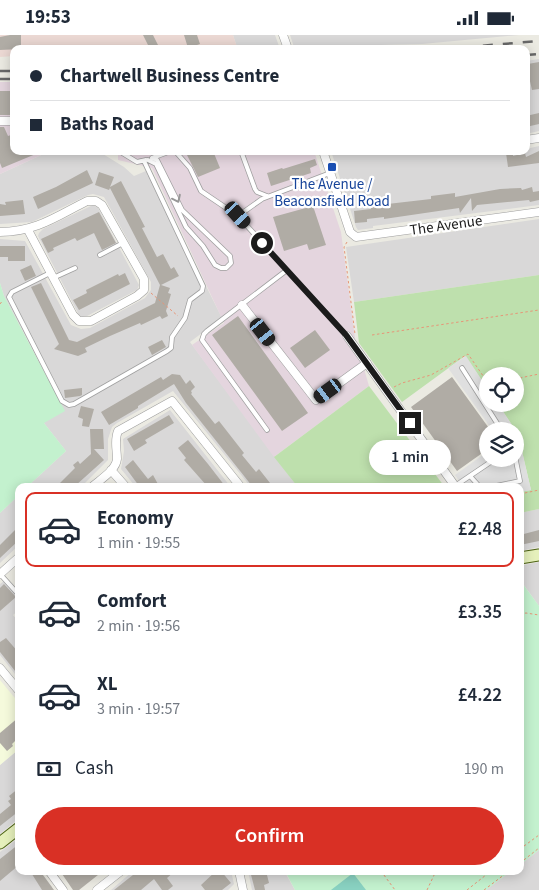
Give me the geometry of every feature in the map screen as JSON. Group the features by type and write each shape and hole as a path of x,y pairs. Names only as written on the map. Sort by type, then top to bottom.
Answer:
{"street":[{"path":"324,155 353,236"},
{"path":"0,232 28,230 88,201 100,202 144,279 144,289 138,296 91,321 82,322 76,319 28,230"},
{"name":"The Avenue","path":"353,236 539,212"},
{"path":"242,305 316,400 367,363"},
{"path":"346,335 453,483"},
{"path":"96,483 111,470 117,460 116,438 118,431 172,401 238,483"},
{"path":"111,470 122,483"},
{"path":"524,557 539,555"},
{"path":"0,574 15,561"},
{"path":"0,668 15,686"},
{"path":"0,843 15,832"},
{"path":"52,875 63,890"},
{"path":"97,890 116,875"},
{"path":"240,875 243,890"}],"lane":[{"path":"125,155 137,162 160,155"},
{"path":"179,155 190,168 201,191 238,215 346,335"},
{"path":"242,155 255,189 257,192 269,197"},
{"path":"146,160 156,164 186,227 204,246 215,265 221,268 226,267 231,263 230,256 182,210 157,160 153,158"},
{"path":"75,268 12,292 9,297 62,401 66,404 74,404 171,348 172,337 185,318 191,298 202,291 202,282 146,160"},
{"path":"238,215 262,199 330,173"},
{"path":"100,255 123,243"},
{"path":"267,430 202,340 204,334 288,270"},
{"path":"462,368 496,422"},
{"path":"460,483 483,467"},
{"path":"510,483 520,481 517,467"},
{"path":"470,476 476,483"},
{"path":"0,574 15,591"}],"path":[{"path":"353,236 344,247 356,334"},
{"path":"144,289 149,291 183,321"},
{"path":"372,335 539,310"},
{"path":"387,391 402,383 431,375 468,354 479,370"},
{"path":"524,377 539,374"},
{"path":"524,493 539,490"},
{"path":"524,613 539,615"},
{"path":"524,846 539,835"},
{"path":"524,860 539,849"},
{"path":"384,875 395,890"},
{"path":"427,890 434,875"},
{"path":"466,890 486,875"},
{"path":"484,890 505,875"}],"shaded area":[{"path":"0,35 8,35 10,38 15,35 233,35 236,45 10,45 10,56 0,57"},
{"path":"233,35 275,35 279,45 236,45"},
{"path":"290,35 519,35 422,44 293,45"},
{"path":"539,59 539,131 530,133 530,60"},
{"path":"0,82 10,82 10,155 41,155 0,174"},
{"path":"539,146 539,205 373,226 373,228 358,230 332,155 530,155 530,148"},
{"path":"41,155 104,155 124,167 134,176 146,171 202,284 204,282 222,318 190,342 295,483 248,483 173,391 112,427 108,439 108,460 85,483 31,483 66,451 44,423 47,376 4,296 0,283 0,239 25,241 71,325 81,329 90,328 145,298 151,290 151,282 104,197 93,194 88,195 32,222 0,224 0,174"},
{"path":"118,155 315,155 341,232 355,338 369,386 274,457 192,345 224,323 152,168 118,160"},
{"path":"93,205 98,208 139,285 137,290 82,317 79,315 38,236 43,229"},
{"path":"539,219 539,275 354,302 346,247"},
{"path":"0,283 4,296 65,411 44,423 66,451 31,483 15,483 15,499 0,513"},
{"path":"466,356 479,376 479,411 448,368"},
{"path":"170,410 228,483 133,483 121,469 124,451 123,439"},
{"path":"479,412 503,412 510,422 487,422"},
{"path":"479,458 479,467 524,467 524,460 531,490 524,491 524,483 461,483 455,475"},
{"path":"15,499 15,549 0,563 0,513"},
{"path":"539,509 539,547 524,550 524,512"},
{"path":"539,562 539,606 524,585 524,565"},
{"path":"4,581 15,593 15,613 13,615 15,617 15,674 0,655 0,584"},
{"path":"524,585 539,606 539,850 524,862"},
{"path":"0,680 15,698 15,752 0,765"},
{"path":"15,752 15,821 0,834 0,765"},
{"path":"15,841 15,875 43,875 52,887 48,890 0,890 0,852"},
{"path":"539,850 539,890 486,890 506,875 524,875 524,862"},
{"path":"128,875 232,875 234,884 228,890 111,890"},
{"path":"249,875 287,875 295,890 252,890"},
{"path":"287,875 506,875 486,890 295,890"},
{"path":"350,875 355,875 366,890 331,890"}],"green space":[{"path":"539,275 539,509 524,512 524,491 531,490 524,460 524,422 510,422 503,412 524,412 524,367 479,367 479,376 465,356 402,402 359,343 354,302"},
{"path":"369,386 442,483 295,483 274,457"}],"building":[{"path":"21,35 21,45 10,45 10,50 0,50 0,37"},
{"path":"143,35 153,35 158,45 148,45"},
{"path":"184,35 197,35 200,44 187,45"},
{"path":"539,62 539,89 532,90 530,64"},
{"path":"0,91 10,91 10,115 0,115"},
{"path":"539,113 539,124 530,126 530,115"},
{"path":"0,127 4,127 8,136 10,135 10,155 33,155 2,168 0,163"},
{"path":"539,151 539,163 508,167 506,155 526,155 526,157"},
{"path":"187,155 215,155 220,168 198,177"},
{"path":"315,159 317,165 310,168 311,173 271,186 267,173"},
{"path":"87,170 93,183 38,209 33,197"},
{"path":"99,172 114,177 110,187 121,181 145,227 142,228 157,257 163,254 171,269 174,267 179,276 161,285 170,288 168,293 171,294 166,311 168,316 162,319 160,316 110,336 85,348 87,352 78,356 54,349 59,344 31,287 41,283 69,340 77,342 155,303 160,285 110,188 109,190 95,185"},
{"path":"532,187 533,192 539,191 539,200 477,205 472,211 471,198 460,213 459,208 384,219 384,217 367,219 367,222 355,223 354,211 371,209 370,206 431,199 431,196 455,193 455,197 500,189 521,188 522,190"},
{"path":"23,200 25,214 0,216 0,204 6,205 5,202"},
{"path":"313,206 326,245 309,250 307,244 284,251 273,217"},
{"path":"99,212 116,243 102,250 94,233 77,241 75,238 53,248 54,250 48,253 41,239"},
{"path":"0,246 25,246 25,261 8,261 8,257 0,257"},
{"path":"31,265 36,276 25,281 20,270"},
{"path":"125,273 130,284 79,310 73,300 87,293 86,290 118,274 119,276"},
{"path":"238,316 308,413 282,431 212,335"},
{"path":"315,330 330,350 305,368 290,348"},
{"path":"162,340 166,347 152,355 148,347"},
{"path":"172,374 180,375 186,384 190,380 195,387 191,394 215,424 219,421 256,472 259,469 270,483 250,483 186,403 174,384 109,425 101,412 161,377 163,380"},
{"path":"452,377 484,422 479,422 479,455 457,471 411,407"},
{"path":"82,388 82,395 65,398 64,390"},
{"path":"81,406 94,409 89,427 82,426 83,419 78,417"},
{"path":"169,415 174,423 145,440 147,443 134,451 127,439"},
{"path":"90,429 103,429 104,449 94,449 104,460 78,483 60,483 75,468 73,465 78,461 80,464 91,454"},
{"path":"188,440 223,483 204,483 184,460 186,458 178,448"},
{"path":"133,460 148,479 153,475 157,483 137,483 125,467"},
{"path":"15,530 15,544 0,558 0,545"},
{"path":"539,530 539,541 524,544 524,534"},
{"path":"4,584 15,598 0,611 0,588"},
{"path":"6,638 15,648 15,671 0,652 0,642"},
{"path":"15,720 15,741 12,744 13,746 7,751 0,743 0,733"},
{"path":"15,791 15,814 0,826 0,814 11,805 8,801 11,799 9,796"},
{"path":"15,847 15,868 0,881 0,859"},
{"path":"33,875 43,875 54,890 42,890"},
{"path":"63,875 98,875 79,890 73,890"},
{"path":"133,875 170,875 167,878 173,886 168,890 162,890 154,879 141,890 114,890"},
{"path":"212,875 224,875 231,883 222,890 205,890 201,885"},
{"path":"251,875 267,875 269,883 264,885 265,890 255,890"}],"railway":[{"path":"491,45 539,41"},
{"path":"530,55 539,54"},
{"path":"0,71 10,71"},
{"path":"0,79 10,79"}],"place":[{"name":"The Avenue / Beaconsfield Road","path":"332,167"}],"route":[{"path":"262,243 346,335 410,423"}]}
